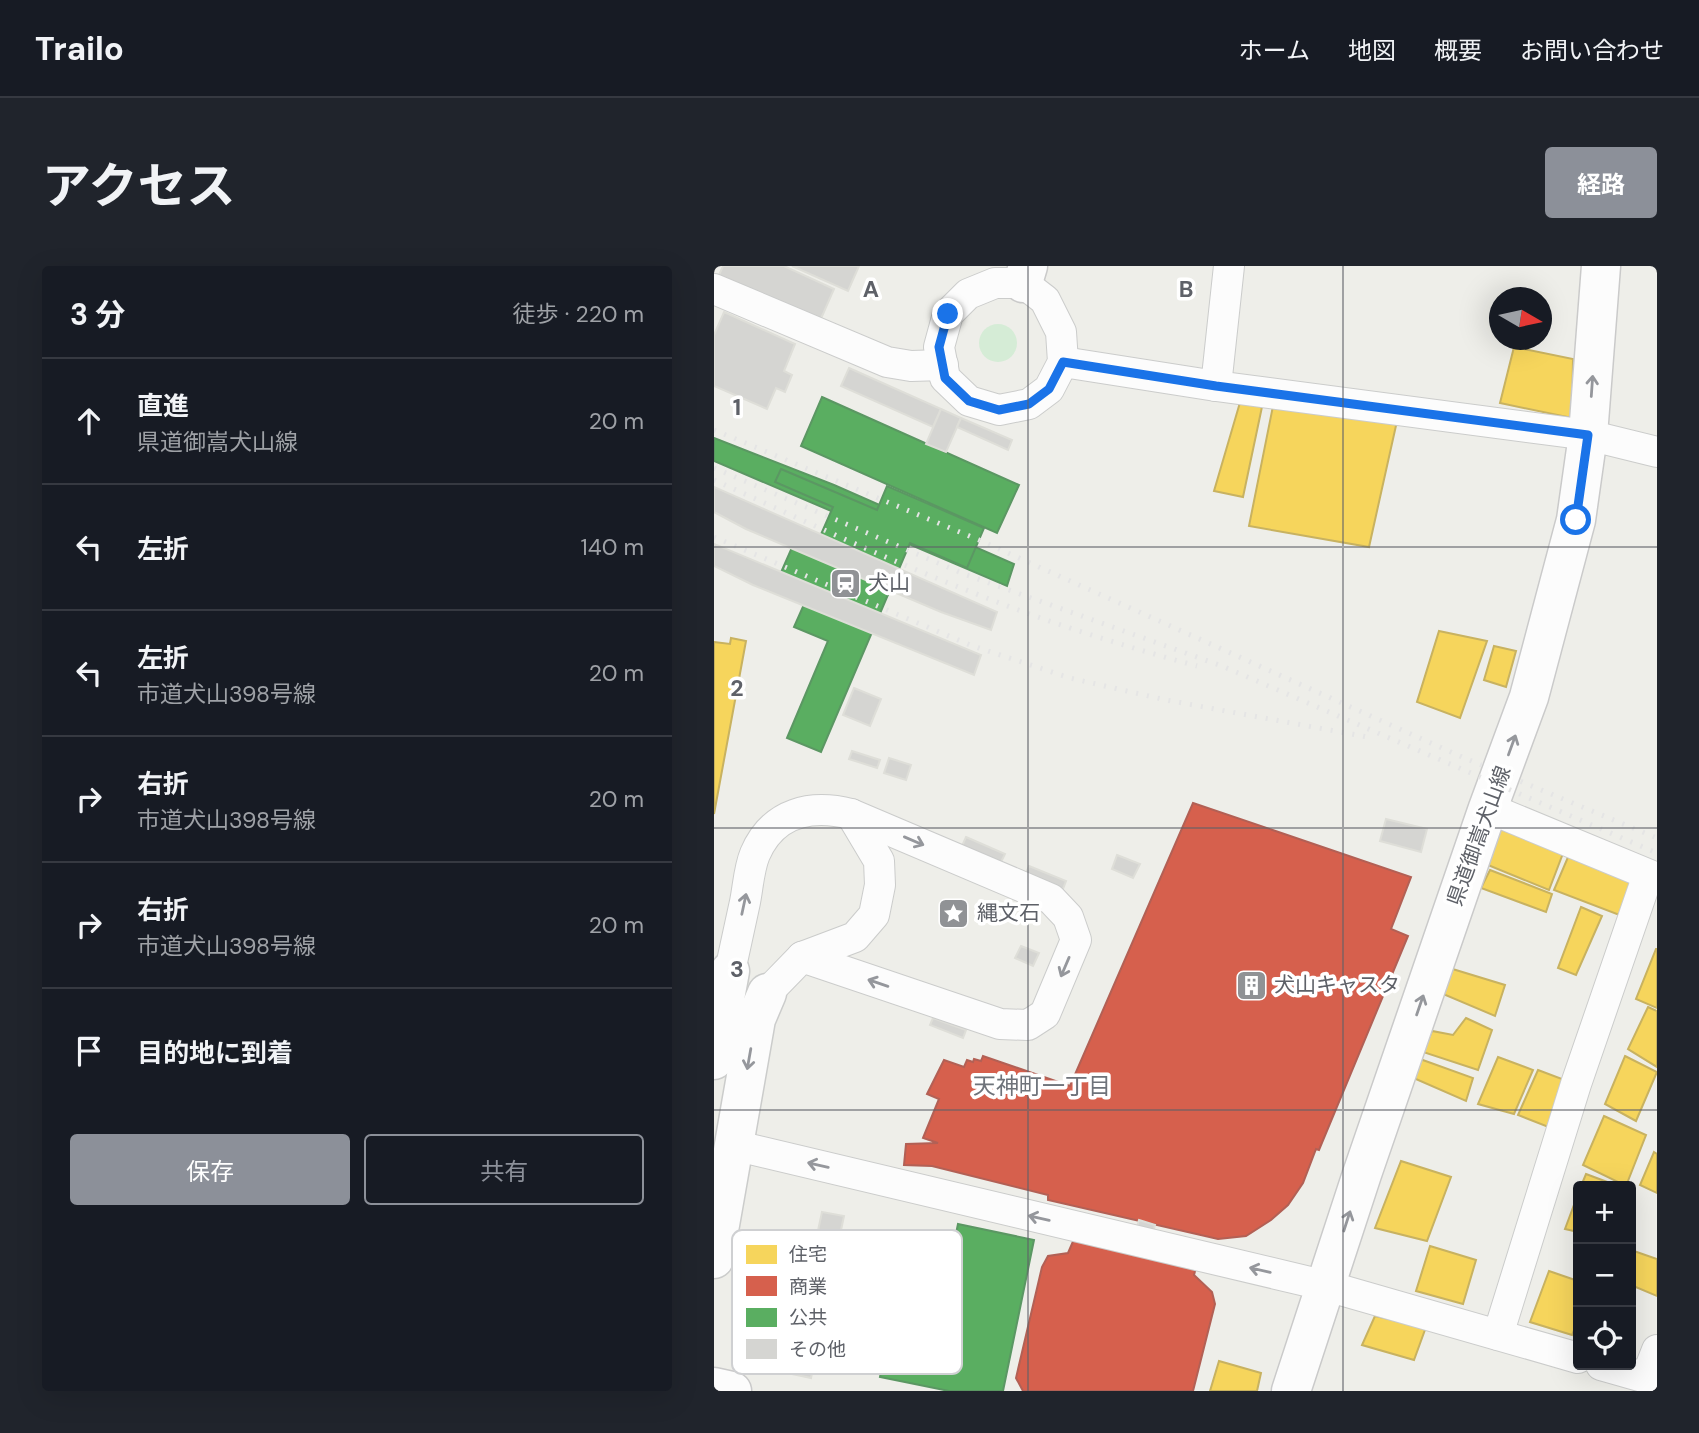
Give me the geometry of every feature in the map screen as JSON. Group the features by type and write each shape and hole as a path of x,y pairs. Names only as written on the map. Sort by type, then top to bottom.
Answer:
{"main road":[{"name":"県道御嵩犬山線","path":"1291,1391 1362,1174 1529,697 1576,520 1588,435 1601,266"},
{"path":"714,1060 718,1019 730,971"},
{"path":"714,1259 756,1019 766,993"},
{"path":"714,1387 732,1391"}],"street":[{"path":"1216,386 1230,266"},
{"path":"1025,275 1045,300 1061,332 1063,362 1049,389 1029,404 999,410 969,401 945,378 939,347 948,314 968,294 995,282 1025,275"},
{"path":"714,289 887,362 911,366 943,365"},
{"path":"1063,362 1216,386 1588,435 1657,452"},
{"path":"1488,808 1652,876 1576,1083 1498,1335"},
{"path":"730,971 755,854 771,830 791,816 806,810 822,809 851,814 1051,899 1068,917 1076,940 1045,1014 1028,1025 1000,1024 802,957"},
{"path":"766,993 802,957 855,937 874,915 880,885 879,861 851,814"},
{"path":"733,1144 1327,1286 1573,1357"},
{"path":"1619,1370 1651,1379 1657,1350"}],"green space":[{"path":"998,324 1012,329 1017,343 1012,357 998,362 984,357 979,343 984,329"}],"building: 住宅":[{"path":"1513,350 1529,350 1573,359 1572,418 1500,403"},
{"path":"1241,399 1263,402 1243,497 1214,491"},
{"path":"1274,401 1397,421 1369,547 1249,526"},
{"path":"1439,631 1487,641 1460,718 1417,702"},
{"path":"731,638 746,641 714,814 714,642 730,644"},
{"path":"1494,646 1516,651 1506,687 1484,680"},
{"path":"1501,823 1565,848 1549,890 1483,863"},
{"path":"1571,850 1636,878 1622,916 1554,890"},
{"path":"1490,870 1552,894 1546,912 1481,888"},
{"path":"1581,907 1602,916 1576,975 1558,968"},
{"path":"1657,949 1657,1008 1636,999"},
{"path":"1446,967 1505,985 1495,1016 1436,991"},
{"path":"1648,1007 1657,1011 1657,1067 1628,1049"},
{"path":"1466,1018 1492,1030 1478,1070 1423,1052 1432,1031 1453,1035"},
{"path":"1625,1056 1657,1072 1636,1121 1605,1104"},
{"path":"1498,1057 1533,1070 1514,1114 1478,1104"},
{"path":"1420,1059 1473,1078 1466,1101 1409,1076"},
{"path":"1538,1070 1570,1082 1551,1128 1518,1115"},
{"path":"1604,1116 1646,1135 1628,1181 1616,1181 1583,1165"},
{"path":"1654,1152 1657,1154 1657,1193 1640,1185"},
{"path":"1401,1161 1451,1177 1427,1241 1375,1228"},
{"path":"1586,1174 1605,1181 1583,1181"},
{"path":"1573,1207 1573,1231 1565,1229"},
{"path":"1430,1246 1476,1260 1463,1304 1416,1291"},
{"path":"1636,1252 1657,1259 1657,1296 1636,1287"},
{"path":"1549,1271 1573,1279 1572,1335 1530,1322"},
{"path":"1375,1316 1426,1327 1414,1360 1362,1345"},
{"path":"1219,1361 1261,1373 1257,1391 1210,1391"}],"building: 商業":[{"name":"犬山キャスタ","path":"1193,803 1411,877 1391,929 1408,936 1319,1150 1316,1149 1303,1183 1288,1205 1246,1236 1218,1239 1048,1200 1048,1195 932,1166 904,1165 906,1144 938,1143 923,1138 939,1099 927,1094 944,1060 964,1067 967,1060 981,1061 983,1056 1070,1086"},
{"path":"1075,1237 1198,1260 1194,1275 1212,1292 1215,1304 1193,1391 1023,1391 1016,1378 1042,1267 1048,1256 1068,1253"}],"building: 公共":[{"path":"822,397 1019,485 997,533 801,446"},
{"path":"714,438 834,485 1014,564 1007,586 714,461"},
{"name":"犬山","path":"781,469 877,510 887,486 984,528 967,568 910,543 821,752 787,738 828,641 794,627 806,600 755,578 759,568 779,577 794,543 774,534 779,522 819,539 833,507 775,482"},
{"path":"958,1224 1034,1240 1003,1391 949,1391 880,1377 881,1374 962,1374 962,1230 957,1230"}],"building: その他":[{"path":"723,266 784,266 834,289 820,321 719,275"},
{"path":"792,266 859,266 848,291"},
{"path":"724,312 795,344 784,371 792,375 785,392 776,388 767,409 714,386 714,335"},
{"path":"849,368 941,409 933,427 841,386"},
{"path":"941,409 961,418 946,452 926,444"},
{"path":"961,418 1012,440 1008,450 957,427"},
{"path":"714,487 997,612 991,630 941,612 746,529 714,512"},
{"path":"714,544 981,655 974,675 753,585 714,566"},
{"path":"854,688 881,699 870,726 843,715"},
{"path":"852,751 880,760 877,768 849,759"},
{"path":"889,758 911,765 906,780 884,773"},
{"path":"1386,819 1427,829 1421,852 1380,841"},
{"path":"966,837 1005,854 1001,862 962,846"},
{"path":"1117,855 1140,864 1133,878 1112,869"},
{"path":"1029,866 1066,881 1063,889 1026,873"},
{"path":"1021,946 1039,953 1033,966 1015,958"},
{"path":"933,1018 966,1030 963,1038 930,1025"},
{"path":"822,1212 844,1216 841,1230 818,1230"},
{"path":"1139,1220 1155,1225 1149,1249 1132,1245"},
{"path":"792,1374 812,1374 811,1378"}],"railway":[{"path":"714,430 979,540 1462,757 1657,838"},
{"path":"714,468 964,574 1222,666 1657,853"},
{"path":"714,480 873,551 997,602 1082,632 1197,666"},
{"path":"714,537 970,645 1070,678 1166,700 1373,738"}],"place":[{"name":"犬山","path":"845,583"},
{"name":"縄文石","path":"954,913"},
{"name":"犬山キャスタ","path":"1251,985"}],"district":[{"name":"天神町一丁目","path":"1042,1086"}],"route":[{"path":"948,314 939,347 945,378 969,401 999,410 1029,404 1049,389 1063,362 1216,386 1588,435 1576,520"}]}
